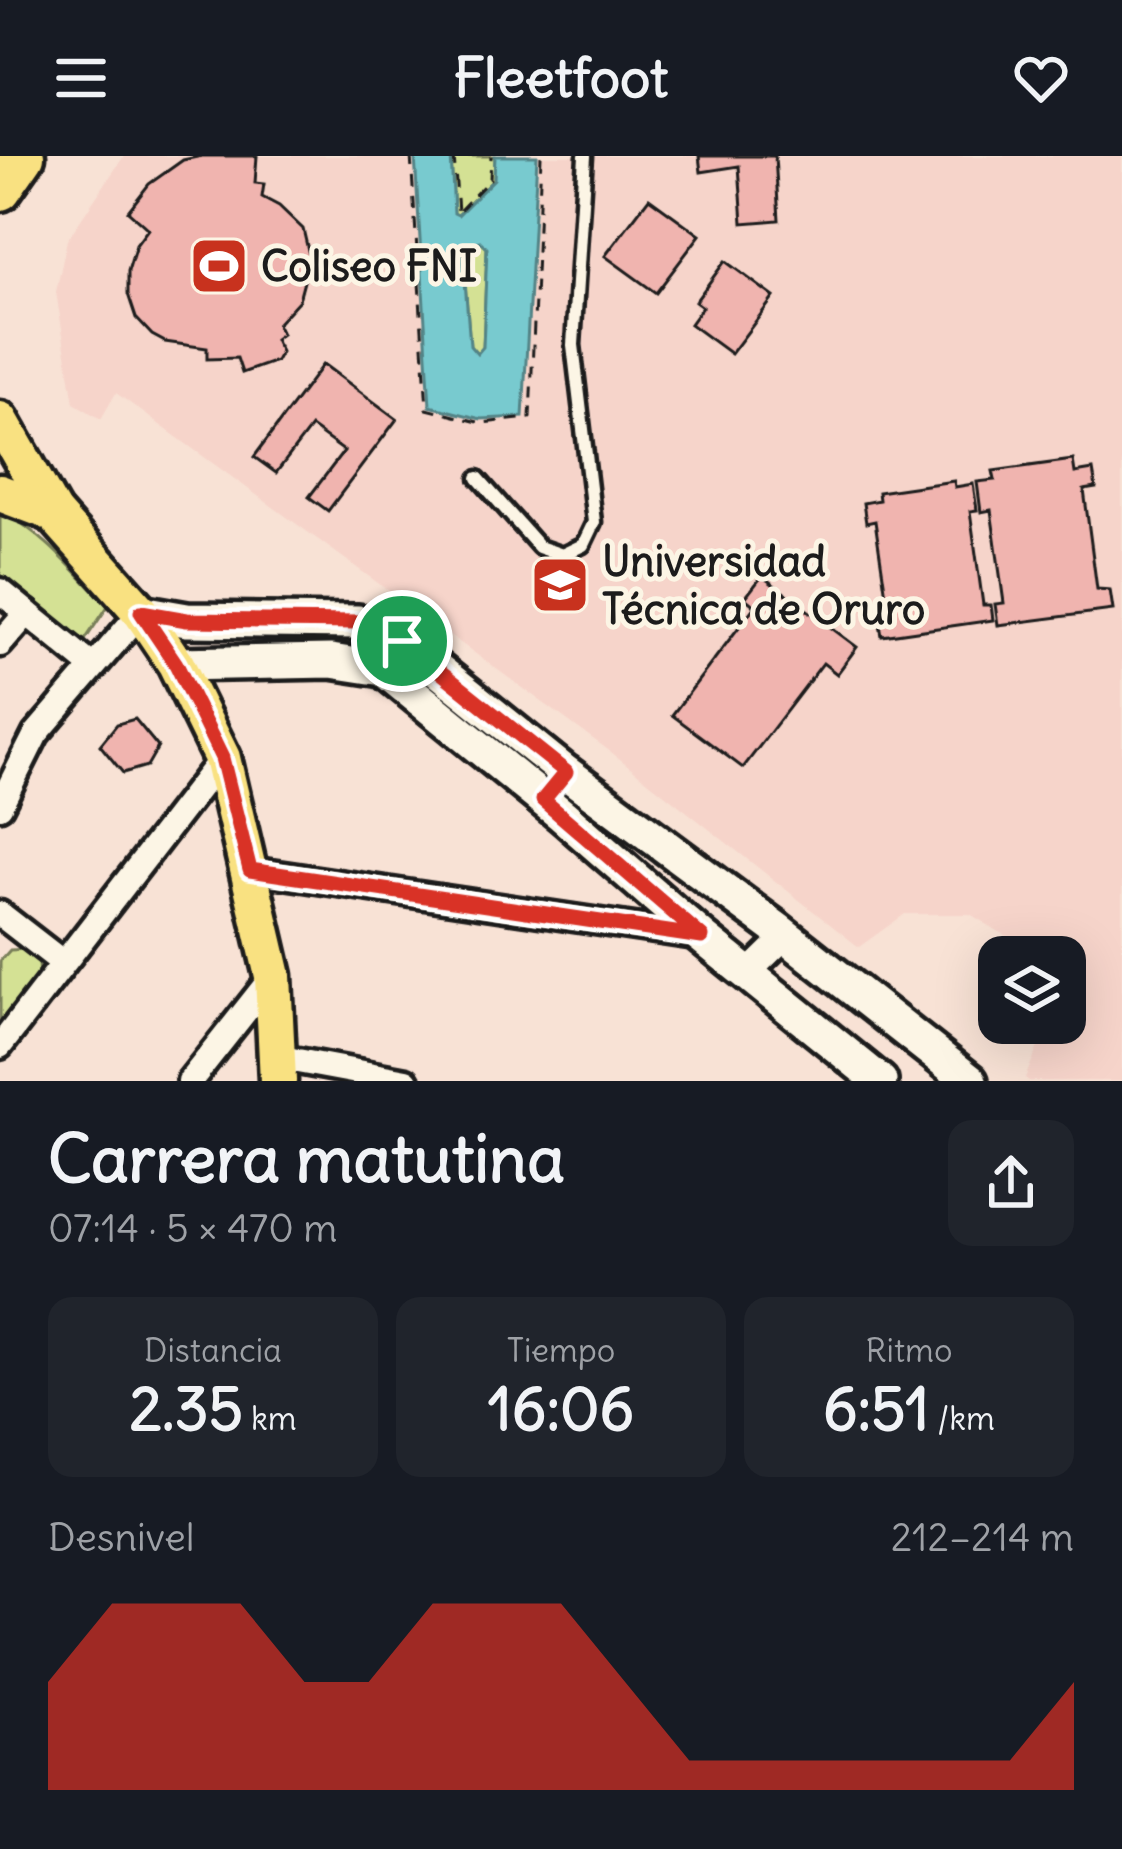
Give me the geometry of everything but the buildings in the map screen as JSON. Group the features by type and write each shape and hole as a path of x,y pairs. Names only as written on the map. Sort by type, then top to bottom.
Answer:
{"highway":[{"path":"0,190 23,156"}],"main road":[{"path":"0,420 53,513 141,612 176,664 222,758 273,976 277,1069"},
{"path":"0,493 53,513"}],"street":[{"path":"0,591 92,665"},
{"path":"0,806 36,734 141,612 187,620 358,622 402,641 566,772 786,936 950,1075"},
{"path":"0,644 27,613"},
{"path":"176,664 331,661 382,669 880,1081"},
{"path":"0,1046 222,758"},
{"path":"543,800 566,772"},
{"path":"250,870 702,937"},
{"path":"6,929 62,962"},
{"path":"747,974 786,936"},
{"path":"190,1081 273,976"},
{"path":"277,1069 406,1081"}],"lane":[{"path":"478,478 539,547 562,555 583,545 594,522 573,345 585,156"}],"path":[{"path":"411,156 427,409 482,423 530,418 541,156"},
{"path":"454,156 458,212 490,179 491,156"}],"shaded area":[{"name":"Universidad Técnica de Oruro","path":"124,156 1122,156 1122,1081 1025,1078 1039,1044 1086,1044 1086,936 1006,936 970,914 905,914 859,947 611,752 116,393 101,419 74,403 56,292 67,240"}],"green space":[{"path":"451,156 495,156 494,179 458,215 454,214"},
{"path":"480,241 487,248 483,348 477,354 470,346 463,255 467,245"},
{"path":"0,511 44,541 108,606 85,640 77,640 0,580"},
{"path":"29,949 38,954 40,974 0,1028 0,961 10,950"}],"water":[{"path":"415,156 451,156 454,213 458,215 494,179 495,156 537,156 523,417 481,419 430,406","holes":["480,241 487,248 483,347 477,354 470,346 463,255 467,245"]}],"place":[{"name":"Coliseo FNI","path":"219,266"},
{"name":"Universidad Técnica de Oruro","path":"560,585"}],"route":[{"path":"141,612 187,620 358,622 402,641 566,772 543,800 702,937 250,870 222,758 176,664 141,612"}]}
